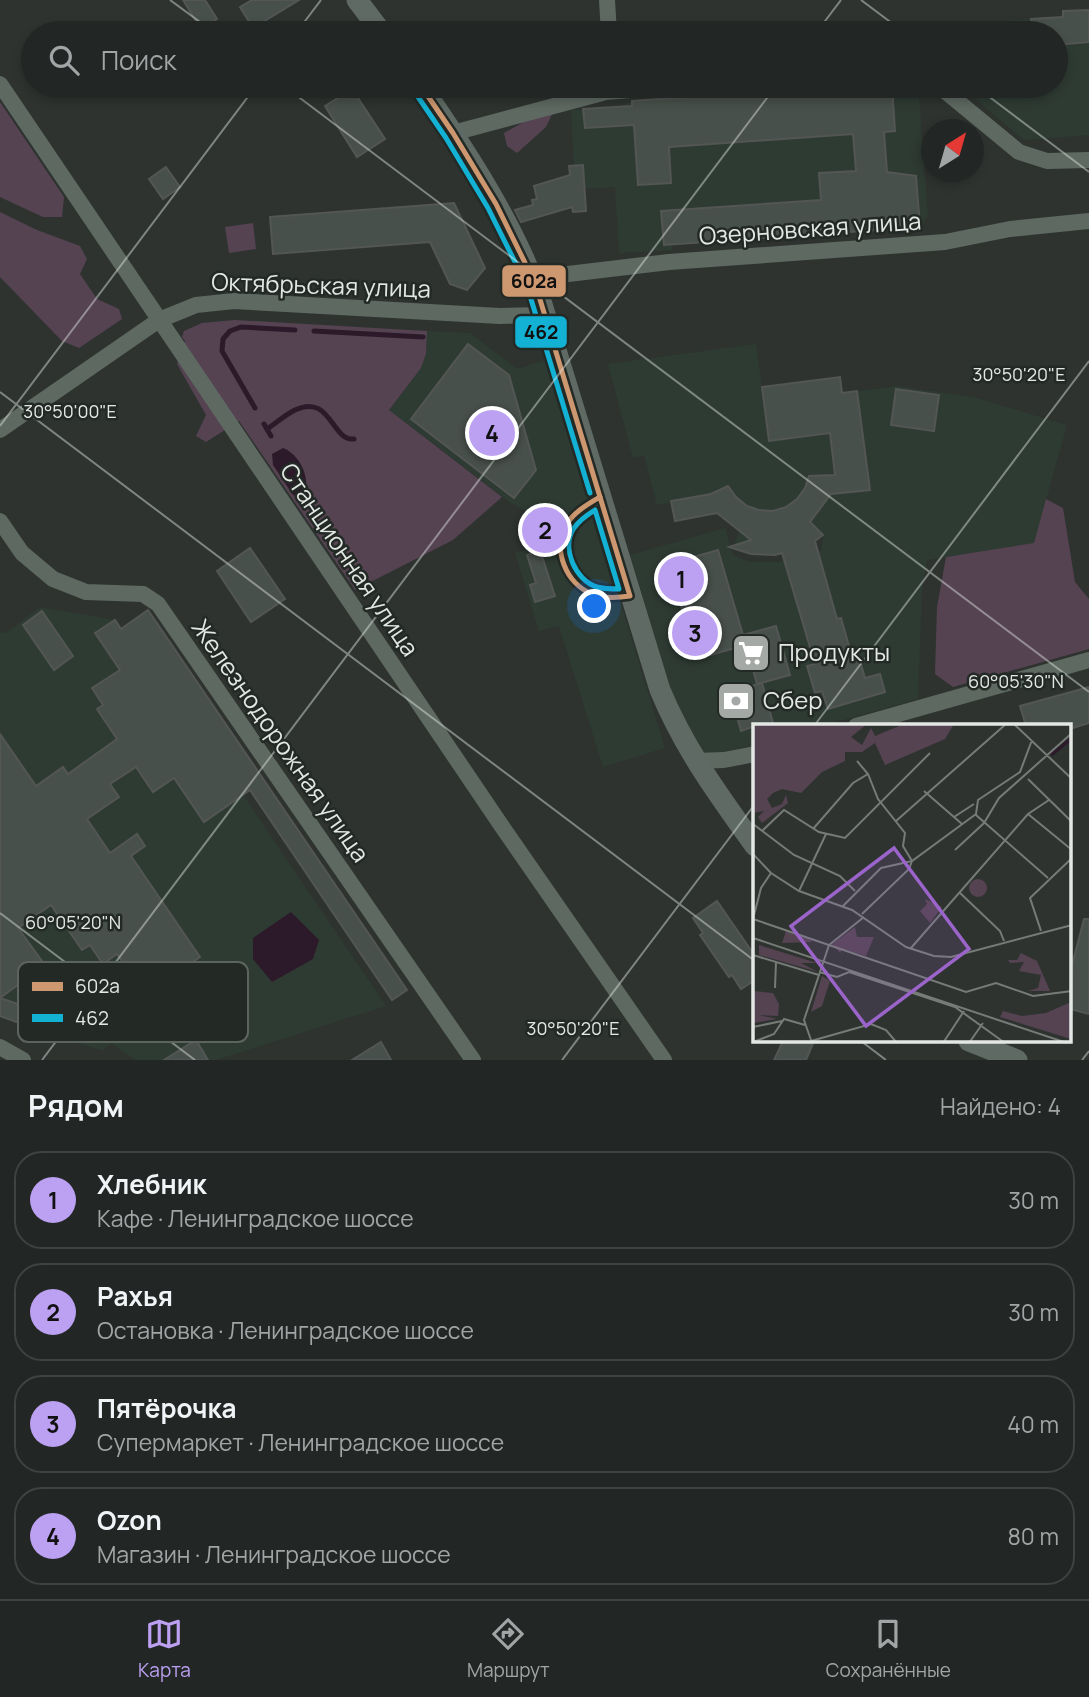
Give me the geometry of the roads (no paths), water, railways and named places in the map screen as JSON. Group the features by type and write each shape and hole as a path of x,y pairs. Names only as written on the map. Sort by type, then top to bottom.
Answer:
{"street":[{"path":"357,0 373,21"},
{"path":"607,0 608,21"},
{"name":"Станционная улица","path":"0,84 503,828 664,1060"},
{"path":"429,98 496,204 535,283 660,690 676,727 695,761 753,843"},
{"path":"453,133 576,98"},
{"path":"954,98 1019,152 1047,161 1089,160"},
{"name":"Озерновская улица","path":"535,283 568,274 668,262 945,242 1010,229 1089,221"},
{"name":"Октябрьская улица","path":"0,430 159,320 196,305 234,301 499,316 545,315"},
{"name":"Железнодорожная улица","path":"0,521 22,553 52,579 86,592 143,594 158,604 473,1060"},
{"path":"863,724 1089,660"},
{"path":"695,761 724,760 753,754"},
{"path":"972,1042 1017,1060"},
{"path":"0,1046 23,1060"}],"waterway":[{"path":"255,408 222,351 223,339 230,331 241,327 295,330"},
{"path":"314,331 423,337"},
{"path":"267,429 291,412 307,406 323,412 340,433 346,438 354,439"},
{"path":"264,424 271,436"}],"place":[{"name":"Ozon","path":"492,433"},
{"name":"Рахья","path":"545,530"},
{"name":"Хлебник","path":"681,579"},
{"name":"Пятёрочка","path":"695,633"},
{"name":"Продукты","path":"751,653"},
{"name":"Сбер","path":"736,701"}]}
